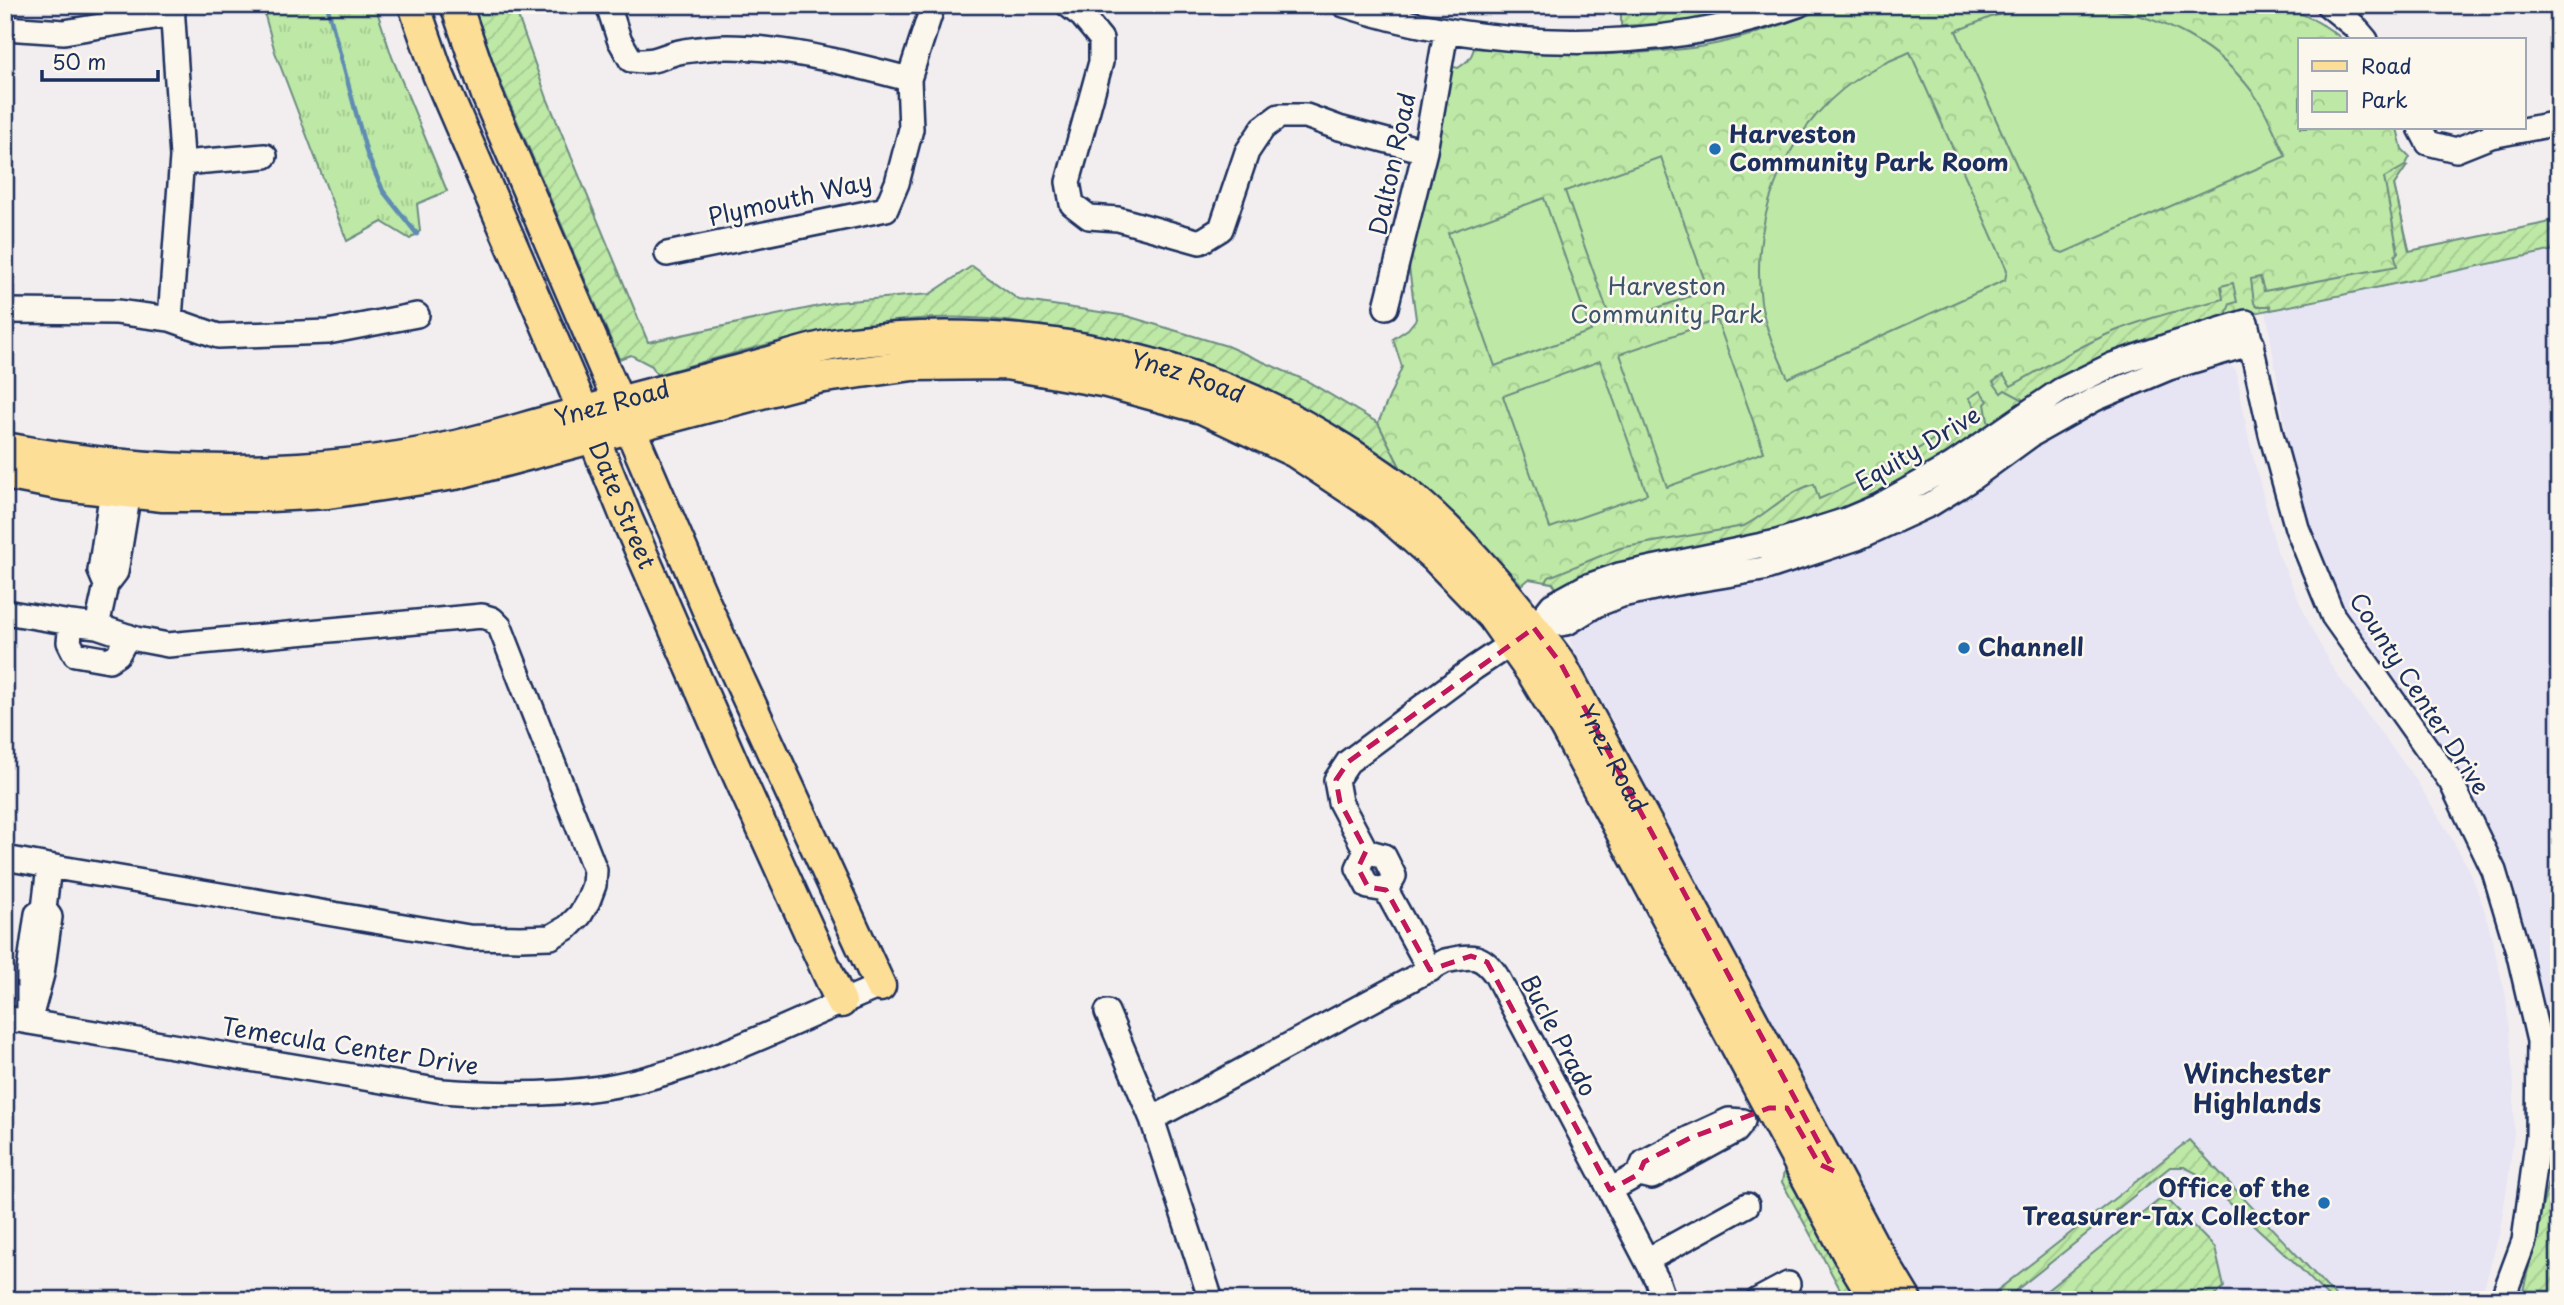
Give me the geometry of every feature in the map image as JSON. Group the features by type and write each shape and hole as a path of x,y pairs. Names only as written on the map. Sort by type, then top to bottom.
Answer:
{"main road":[{"name":"Date Street","path":"414,5 438,75 731,759 841,1002"},
{"name":"Date Street","path":"456,5 487,95 716,629 880,986"},
{"name":"Ynez Road","path":"5,474 64,485 163,496 328,493 455,474 588,425 624,415 818,378 914,365 1006,364 1107,382 1202,408 1296,452 1382,510 1436,558 1492,617 1561,664 1873,1245 1906,1300"},
{"name":"Ynez Road","path":"5,448 64,459 119,464 304,468 413,454 588,425"},
{"path":"120,491 124,480 134,477 231,481 254,468"},
{"name":"Ynez Road","path":"1523,636 1534,674 1565,727 1756,1114 1876,1300"},
{"path":"1756,1114 1787,1108 1819,1164 1834,1171"}],"street":[{"path":"608,5 619,39 631,60 648,62 682,51 725,47 775,50 846,63 909,79"},
{"name":"Plymouth Way","path":"667,254 886,209 897,183 911,129 909,79 933,5"},
{"path":"1068,5 1082,16 1101,39 1101,62 1068,182 1072,204 1089,217 1118,219 1200,242 1221,229 1247,152 1263,128 1279,116 1306,116 1339,128 1425,151"},
{"path":"1344,5 1446,32 1540,39 1611,40 1722,27 1798,5"},
{"path":"2328,5 2364,38"},
{"path":"5,28 64,32 173,10 182,163 170,319"},
{"name":"Dalton Road","path":"1386,307 1425,151 1446,32"},
{"path":"2526,129 2559,122"},
{"path":"2421,130 2428,143 2456,150 2491,136 2520,130"},
{"path":"182,163 265,156"},
{"path":"5,311 117,312 170,319 218,336 327,332 417,315"},
{"name":"Equity Drive","path":"1523,636 1552,605 1585,587 1619,575 1812,533 1857,516 1899,496 1952,465 2061,390 2112,365 2180,341 2249,333"},
{"name":"County Center Drive","path":"2249,333 2271,434 2297,528 2333,616 2451,782 2494,871 2518,951 2539,1041 2539,1136 2524,1241 2502,1300"},
{"path":"97,626 106,585 100,571 120,491"},
{"path":"5,612 97,626 167,645 482,616 492,619 500,627 590,858 594,870 594,885 580,915 568,928 551,937 469,937 5,858"},
{"path":"71,623 69,642 75,653 86,657 108,660 118,654 128,636"},
{"path":"1430,970 1386,890 1394,876 1384,856 1366,851 1340,802 1336,780 1348,762 1523,636"},
{"path":"29,1022 29,970 37,914 44,909 49,866"},
{"name":"Bucle Prado","path":"1152,1119 1446,961 1471,956 1487,962 1647,1260 1664,1300"},
{"name":"Temecula Center Drive","path":"5,1018 442,1091 503,1095 554,1094 660,1074 706,1060 880,986"},
{"path":"1107,1012 1152,1119 1211,1300"},
{"path":"1610,1190 1639,1174 1652,1177 1663,1162 1695,1146 1736,1131 1756,1114"},
{"path":"1647,1260 1747,1205"},
{"path":"1758,1300 1788,1284"}],"highlighted area":[{"path":"1534,628 1561,664 1834,1171 1819,1164 1787,1108 1769,1108 1690,1138 1644,1162 1639,1174 1610,1190 1487,962 1471,956 1430,970 1386,890 1368,887 1358,868 1366,851 1340,802 1336,780 1348,762"}],"shaded area":[{"path":"2559,249 2559,1143 2547,1142 2546,1029 2538,976 2513,881 2489,827 2455,773 2360,641 2331,584 2306,517 2289,449 2266,311"},
{"path":"2219,359 2236,370 2248,436 2277,551 2312,630 2335,672 2414,777 2448,832 2470,871 2485,911 2506,997 2514,1087 2514,1133 2507,1188 2499,1235 2486,1281 2479,1300 1926,1300 1880,1234 1804,1083 1661,816 1619,731 1575,654 1570,640 1574,630 1600,609 1782,571 2058,426"}],"green space":[{"path":"262,5 375,5 392,57 447,191 417,204 420,231 410,239 382,222 347,241 275,52"},
{"path":"473,5 514,5 547,98 648,342 838,302 930,294 972,266 1019,300 1127,316 1227,346 1307,381 1378,423 1404,475 1318,417 1260,389 1115,344 1026,324 965,318 899,320 794,338 657,375 652,366 631,355 619,359 500,81"},
{"path":"1621,5 1662,5 1665,9 1669,5 1710,5 1712,18 1621,26"},
{"name":"Harveston Community Park","path":"1834,5 2282,5 2306,16 2340,38 2298,38 2298,130 2397,130 2402,149 2410,157 2394,185 2416,279 2235,317 2130,350 1944,462 1559,592 1552,583 1529,579 1522,585 1455,515 1404,475 1378,423 1402,367 1393,339 1408,329 1416,319 1409,268 1411,247 1432,171 1450,66 1458,68 1464,64 1474,48 1590,54 1677,50 1721,43"},
{"path":"2034,5 2078,5 2118,10 2166,25 2188,36 2227,64 2245,82 2264,109 2286,156 2063,253 2055,250 1956,31 1991,17"},
{"path":"1910,52 2007,270 2005,280 1788,378 1768,332 1761,302 1759,268 1769,201 1798,139 1818,113 1843,89 1871,70"},
{"path":"1661,157 1708,290 1612,324 1565,191"},
{"path":"2405,166 2394,185 2409,251 2546,223 2559,217 2559,249 2271,310 2270,306 2256,306 2251,279 2260,277 2264,291 2397,266 2395,256 2398,252 2384,178"},
{"path":"1544,198 1591,331 1495,366 1448,233"},
{"path":"2233,283 2237,302 2230,304 2228,319 2071,378 2068,373 2046,385 2049,390 2025,404 2022,399 2005,390 2001,393 1993,382 2003,375 2011,386 2071,352 2122,328 2223,299 2221,286"},
{"path":"1717,320 1764,452 1667,487 1620,354"},
{"path":"1600,361 1647,494 1550,528 1503,396"},
{"path":"1980,391 1988,401 1985,404 1992,427 1944,462 1851,511 1559,592 1553,583 1546,582 1549,577 1620,548 1744,526 1786,497 1814,484 1819,499 1840,490 1901,459 1977,410 1969,398"},
{"path":"2189,1140 2339,1300 2331,1300 2293,1261 2198,1174 2184,1167 2170,1167 2004,1300 1985,1300"},
{"path":"1784,1171 1858,1300 1846,1300 1782,1182"},
{"path":"2548,1182 2559,1185 2559,1281 2555,1300 2521,1300"},
{"path":"2159,1200 2170,1202 2215,1248 2224,1287 2210,1300 2035,1300"}],"waterway":[{"path":"327,5 367,154 383,191 417,234"}],"place":[{"name":"Harveston Community Park Room","path":"1715,149"},
{"name":"Channell","path":"1964,648"},
{"name":"Office of the Treasurer-Tax Collector","path":"2324,1203"}],"district":[{"name":"Winchester Highlands","path":"2257,1089"}]}
